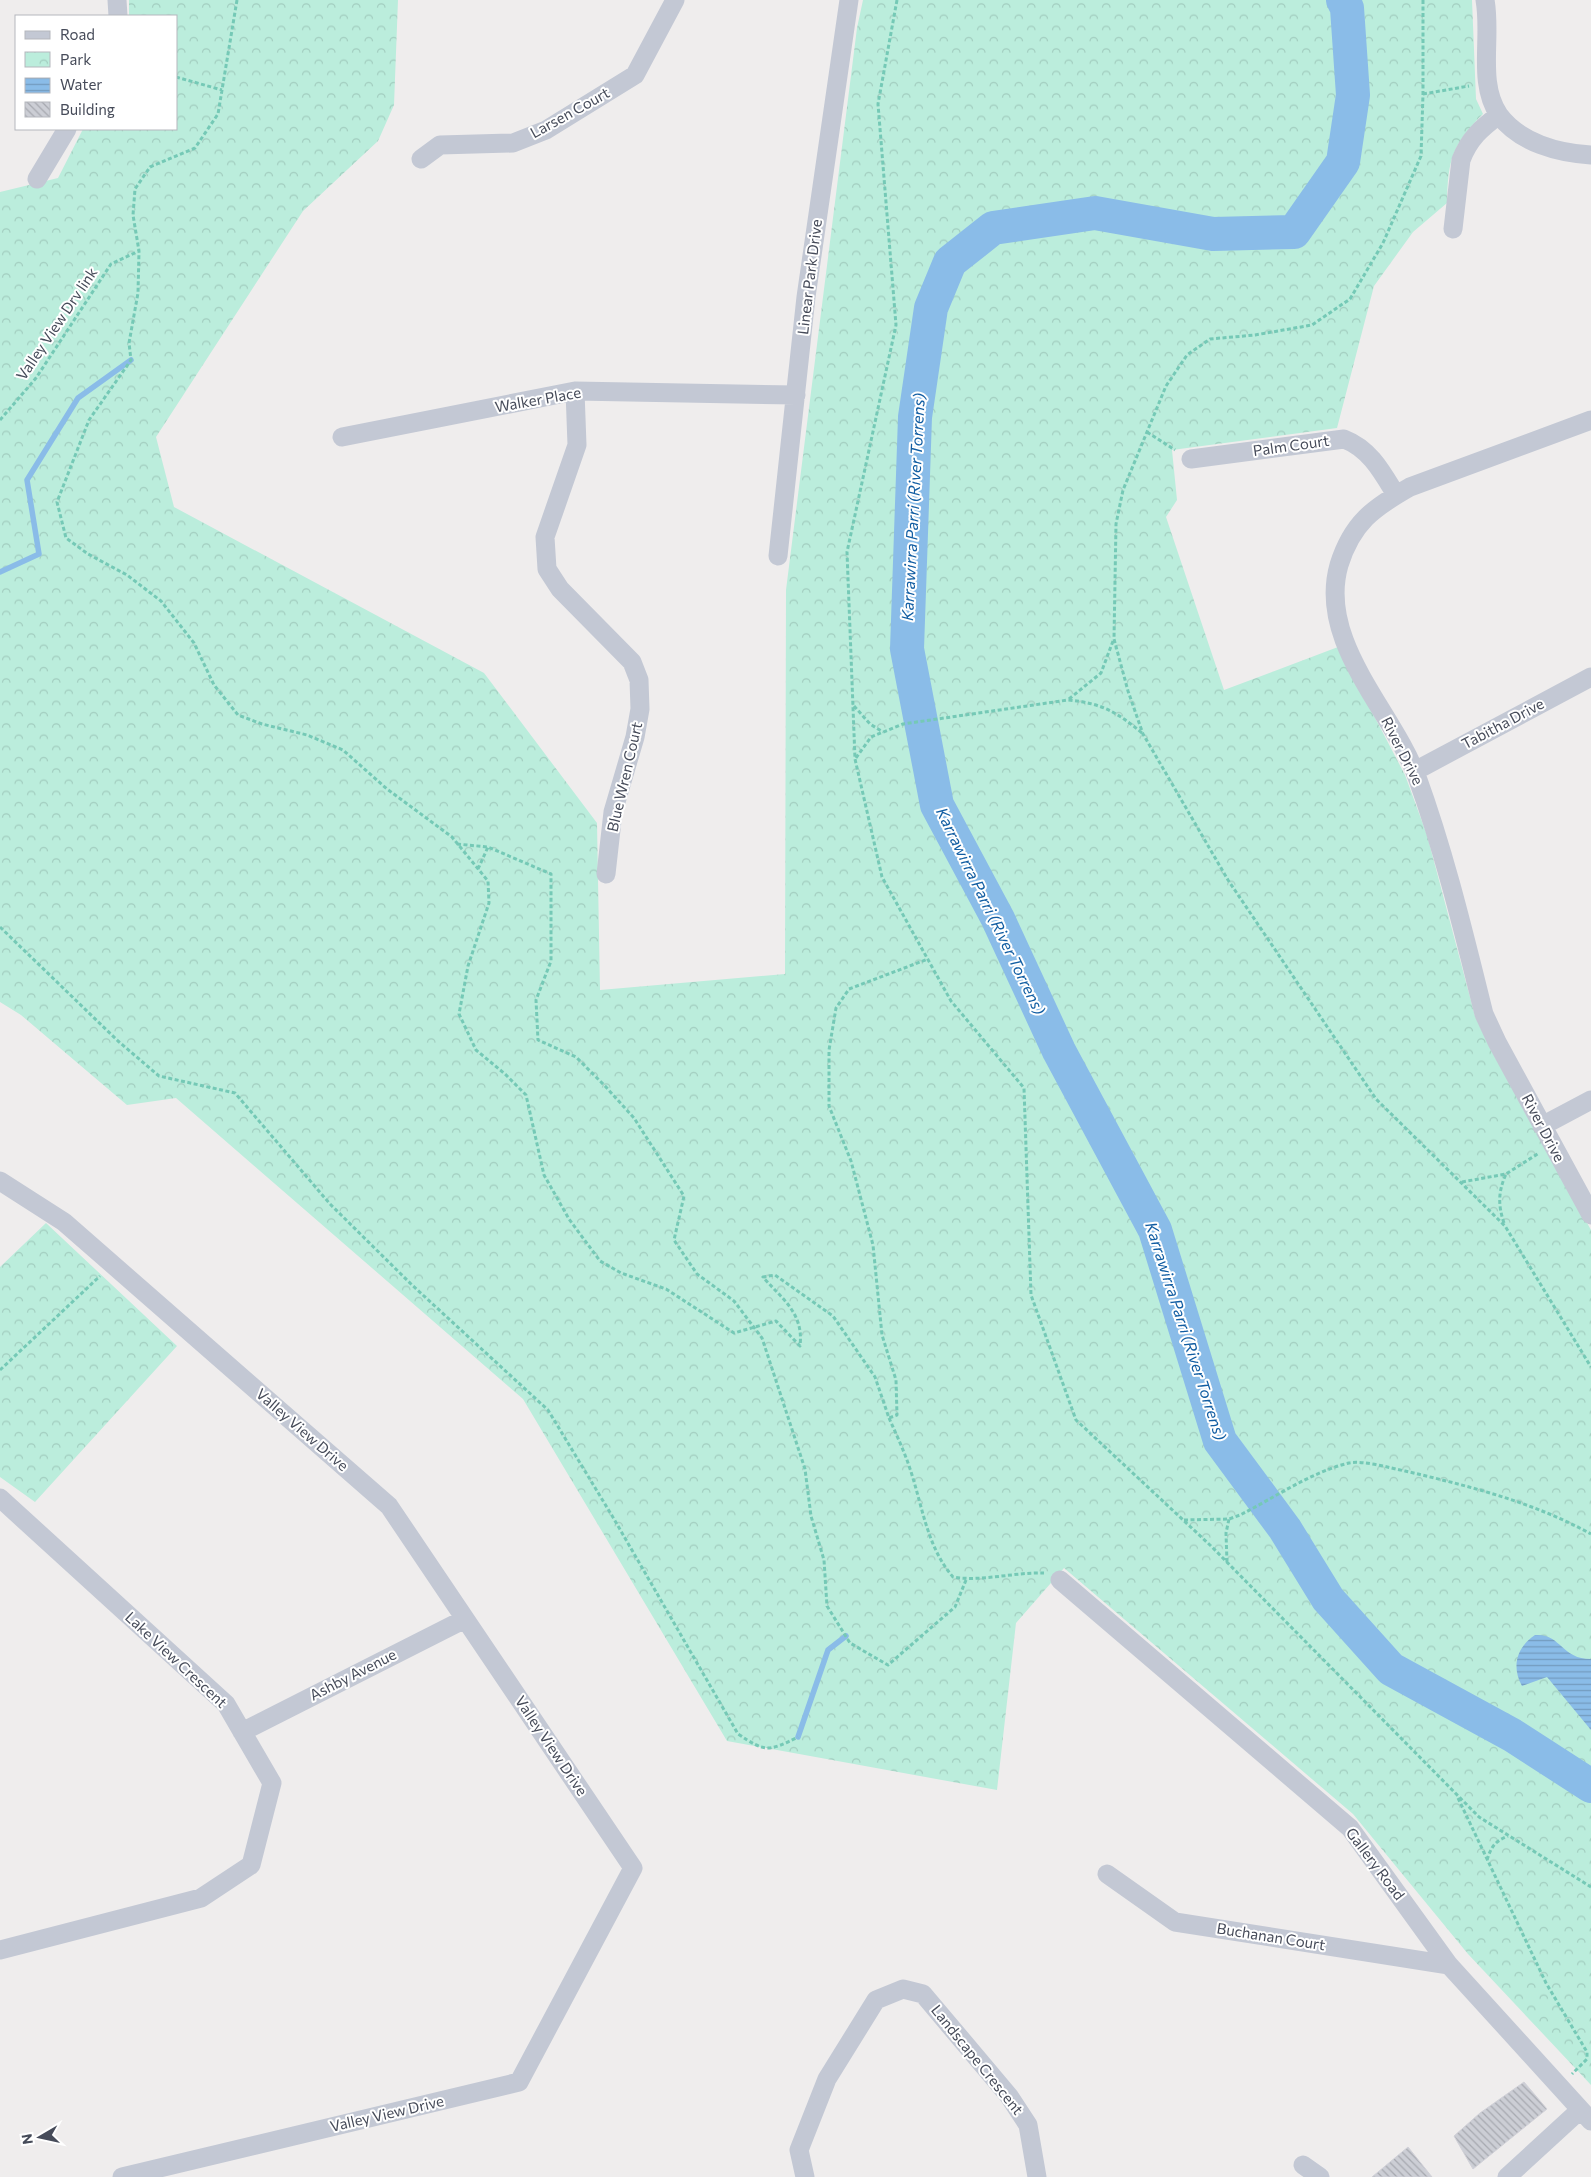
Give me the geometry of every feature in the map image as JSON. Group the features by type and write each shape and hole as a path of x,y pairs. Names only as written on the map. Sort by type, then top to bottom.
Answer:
{"street":[{"path":"117,0 118,15"},
{"name":"Larsen Court","path":"421,158 440,145 513,143 546,130 636,75 675,0"},
{"path":"1485,0 1488,41 1487,82 1493,106 1499,115 1507,125 1539,145 1568,154 1591,155"},
{"name":"Linear Park Drive","path":"778,556 806,297 847,1"},
{"path":"1452,229 1460,160 1465,149 1481,128 1499,115"},
{"path":"37,179 66,130"},
{"name":"Walker Place","path":"342,438 575,391 796,395"},
{"name":"Blue Wren Court","path":"575,391 577,445 545,537 547,569 560,589 632,662 639,680 640,708 636,737 614,812 606,874"},
{"name":"River Drive","path":"1591,420 1410,487 1396,494 1367,515 1354,530 1345,546 1335,581 1335,606 1339,626 1348,651 1415,771 1435,826 1484,1014 1552,1145 1591,1215"},
{"name":"Palm Court","path":"1191,459 1344,440 1355,444 1378,465 1396,494"},
{"name":"Tabitha Drive","path":"1415,771 1591,677"},
{"path":"1542,1126 1591,1100"},
{"name":"Valley View Drive","path":"0,1180 64,1222 389,1506 633,1868 519,2082 122,2177"},
{"name":"Lake View Crescent","path":"0,1498 226,1704 272,1783 251,1865 201,1898 0,1950"},
{"name":"Gallery Road","path":"1060,1580 1350,1828 1449,1966 1586,2115"},
{"name":"Ashby Avenue","path":"242,1732 465,1619"},
{"name":"Buchanan Court","path":"1106,1874 1175,1922 1449,1966"},
{"name":"Landscape Crescent","path":"805,2177 799,2150 827,2079 876,2000 903,1989 923,1994 1009,2096 1028,2125 1037,2177"},
{"path":"1507,2177 1586,2115"},
{"path":"1303,2165 1320,2177"}],"path":[{"path":"237,0 218,114 196,148 150,167 135,190 133,215 139,251 138,293 129,343 131,360 89,420 56,502 66,538 88,554 127,575 161,601 194,643 214,685 238,715 262,724 307,735 343,750 457,844 488,881 488,903 468,966 459,1014 476,1050 506,1074 526,1095 544,1175 569,1219 600,1261 621,1273 666,1289 734,1333 776,1321 800,1346 801,1338 794,1309 763,1277 775,1275 833,1316 875,1377 911,1472 929,1537 942,1565 953,1577 966,1580 1021,1572 1051,1573 1060,1580"},
{"path":"897,0 878,104 896,325 846,552 855,759 882,877 951,1001 1024,1088 1031,1295 1076,1420 1227,1562 1479,1818 1591,1888"},
{"path":"1423,0 1421,156 1383,243 1350,299 1312,325 1255,335 1210,339 1187,355 1166,386 1123,490 1116,524 1114,639 1128,691 1143,734 1228,880 1376,1099 1505,1226"},
{"path":"178,78 222,90"},
{"path":"1423,94 1487,82"},
{"name":"Valley View Drv link","path":"0,420 36,378 111,264 139,251"},
{"path":"1147,432 1191,459"},
{"path":"1068,700 1101,673 1114,639"},
{"path":"855,759 871,737 903,724 1068,700 1094,702 1124,719 1143,734"},
{"path":"853,706 870,724 883,732"},
{"path":"457,844 488,847 551,874 551,961 536,1000 538,1040 576,1057 634,1118 684,1196 674,1240 697,1274 734,1301 762,1338 805,1469 811,1516 824,1560 827,1606 850,1643 888,1665 955,1607 966,1580"},
{"path":"478,869 488,847"},
{"path":"0,927 118,1041 159,1076 235,1093 330,1204 412,1285 548,1410 614,1519 738,1734 760,1748 779,1747 798,1737"},
{"path":"889,1418 897,1415 896,1380 882,1335 873,1246 851,1161 829,1106 829,1050 836,1008 849,989 928,959"},
{"path":"1461,1182 1506,1174 1552,1145"},
{"path":"1506,1174 1500,1187 1498,1207 1505,1226 1591,1367"},
{"path":"0,1370 66,1306 89,1289 103,1272"},
{"path":"1183,1520 1229,1519 1255,1508 1314,1477 1351,1462 1384,1466 1481,1488 1569,1522 1591,1534"},
{"path":"1227,1562 1226,1533 1229,1519"},
{"path":"1457,1795 1546,1983 1587,2052 1587,2059 1560,2086"},
{"path":"1487,1860 1490,1850 1498,1840 1509,1836"}],"green space":[{"path":"129,0 398,0 394,105 378,141 303,211 156,437 174,507 484,673 597,823 600,990 785,974 786,590 857,28 863,0 1472,0 1476,99 1483,114 1458,144 1451,164 1447,203 1413,232 1374,286 1337,428 1172,450 1177,500 1166,517 1224,690 1338,647 1405,775 1427,835 1475,1016 1491,1050 1591,1230 1591,2085 1468,1954 1353,1814 1064,1568 1016,1623 997,1790 727,1741 523,1399 176,1098 127,1105 21,1015 0,1002 0,192 58,178 82,130 178,130 178,15 129,15"},
{"path":"46,1223 177,1346 35,1502 0,1477 0,1267"}],"water":[{"path":"1535,1635 1544,1635 1573,1655 1591,1659 1591,1730 1547,1677 1522,1686 1517,1671 1518,1658 1524,1645"}],"building":[{"path":"1524,2082 1547,2109 1473,2169 1454,2136 1480,2113"},
{"path":"1408,2147 1432,2177 1372,2177"}],"waterway":[{"name":"Karrawirra Parri (River Torrens)","path":"1343,0 1347,8 1353,95 1343,162 1294,232 1213,234 1095,213 993,228 950,262 931,308 915,417 907,649 937,805 998,919 1059,1051 1155,1230 1220,1441 1285,1529 1328,1599 1391,1669 1512,1735 1591,1786"},
{"path":"0,572 39,554 27,480 78,398 131,360"},
{"path":"798,1737 828,1650 846,1636"}]}
